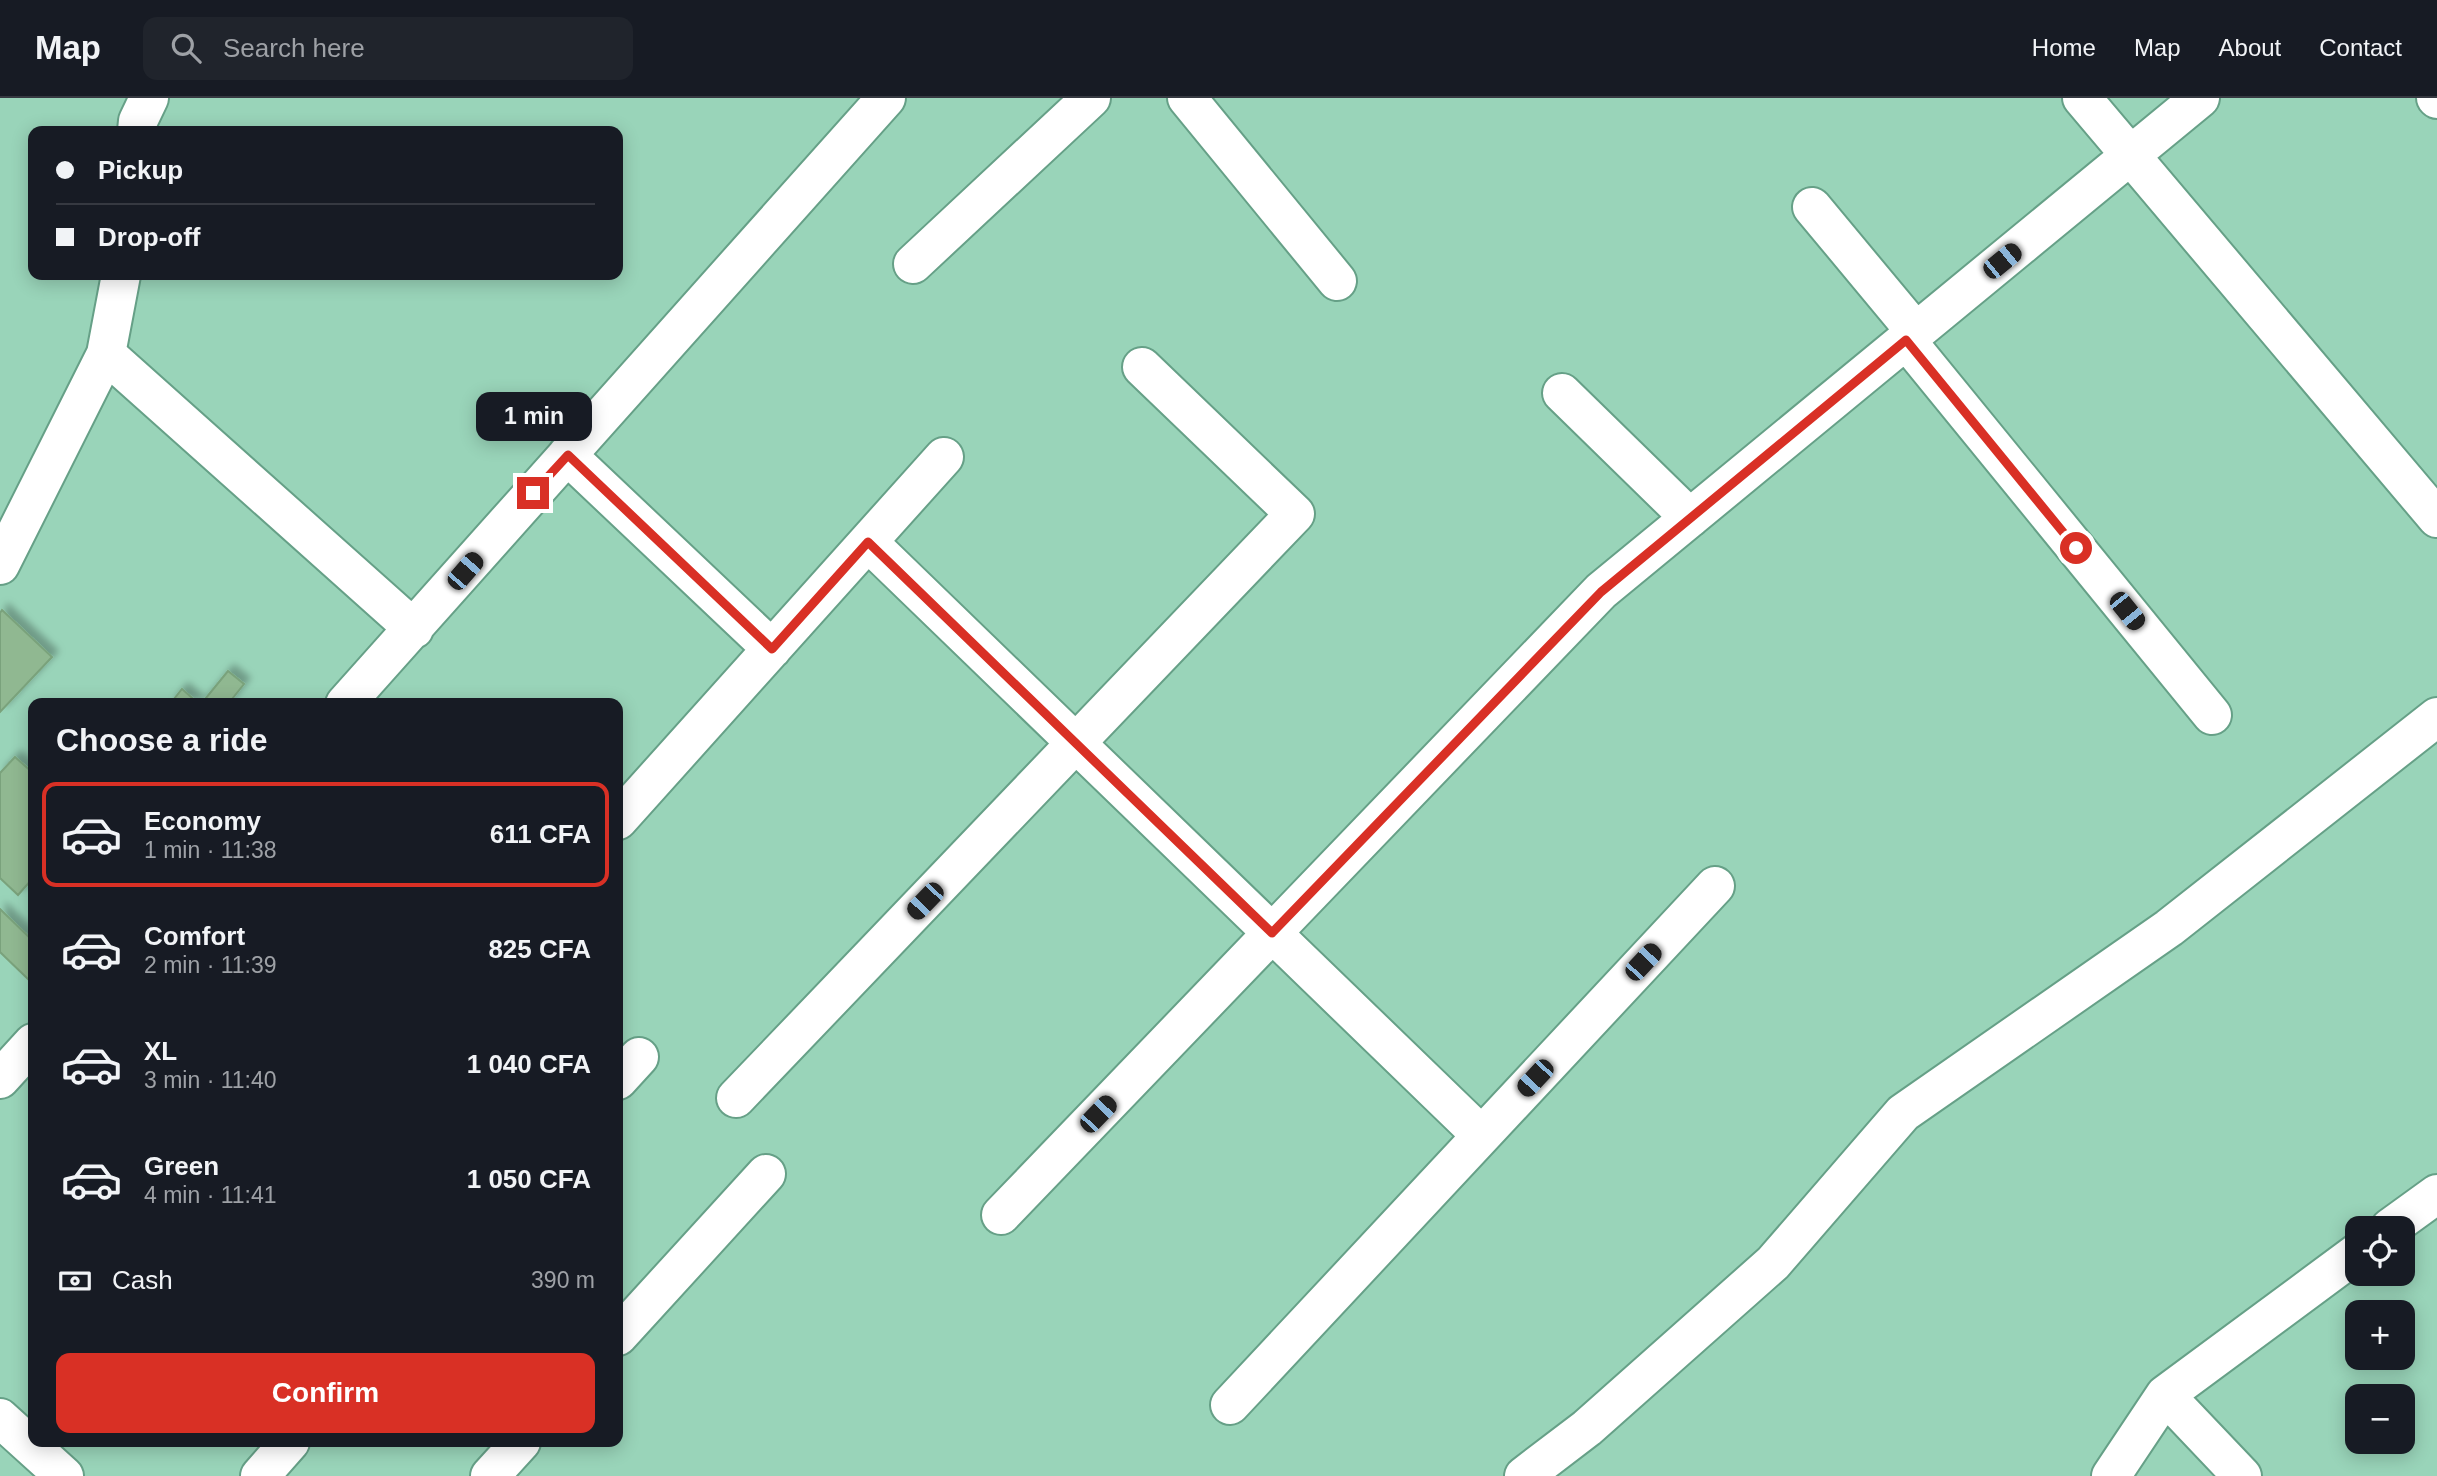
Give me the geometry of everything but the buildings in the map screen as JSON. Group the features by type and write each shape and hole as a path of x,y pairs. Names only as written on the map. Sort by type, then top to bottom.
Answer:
{"street":[{"path":"138,126 149,98"},
{"path":"351,698 886,98"},
{"path":"913,264 1091,98"},
{"path":"1187,98 1337,281"},
{"path":"2082,98 2437,518"},
{"path":"1001,1215 1601,592 2200,98"},
{"path":"1812,207 2212,715"},
{"path":"0,565 106,354 120,280"},
{"path":"106,354 414,629"},
{"path":"736,1098 1295,514 1142,367"},
{"path":"1562,393 1690,518"},
{"path":"568,455 772,649"},
{"path":"623,814 944,457"},
{"path":"868,542 1481,1135"},
{"path":"1524,1476 1587,1428 1773,1262 1903,1113 2169,928 2437,717"},
{"path":"1230,1405 1715,886"},
{"path":"0,1079 28,1048"},
{"path":"623,1331 766,1174"},
{"path":"2407,1216 2437,1194"},
{"path":"2111,1476 2165,1395 2345,1262"},
{"path":"2165,1395 2242,1476"},
{"path":"0,1418 28,1439"},
{"path":"38,1447 53,1458"},
{"path":"260,1476 286,1447"},
{"path":"490,1476 516,1447"}],"route":[{"path":"533,493 568,455 772,649 868,542 1272,933 1601,592 1906,340 2076,548"}]}
